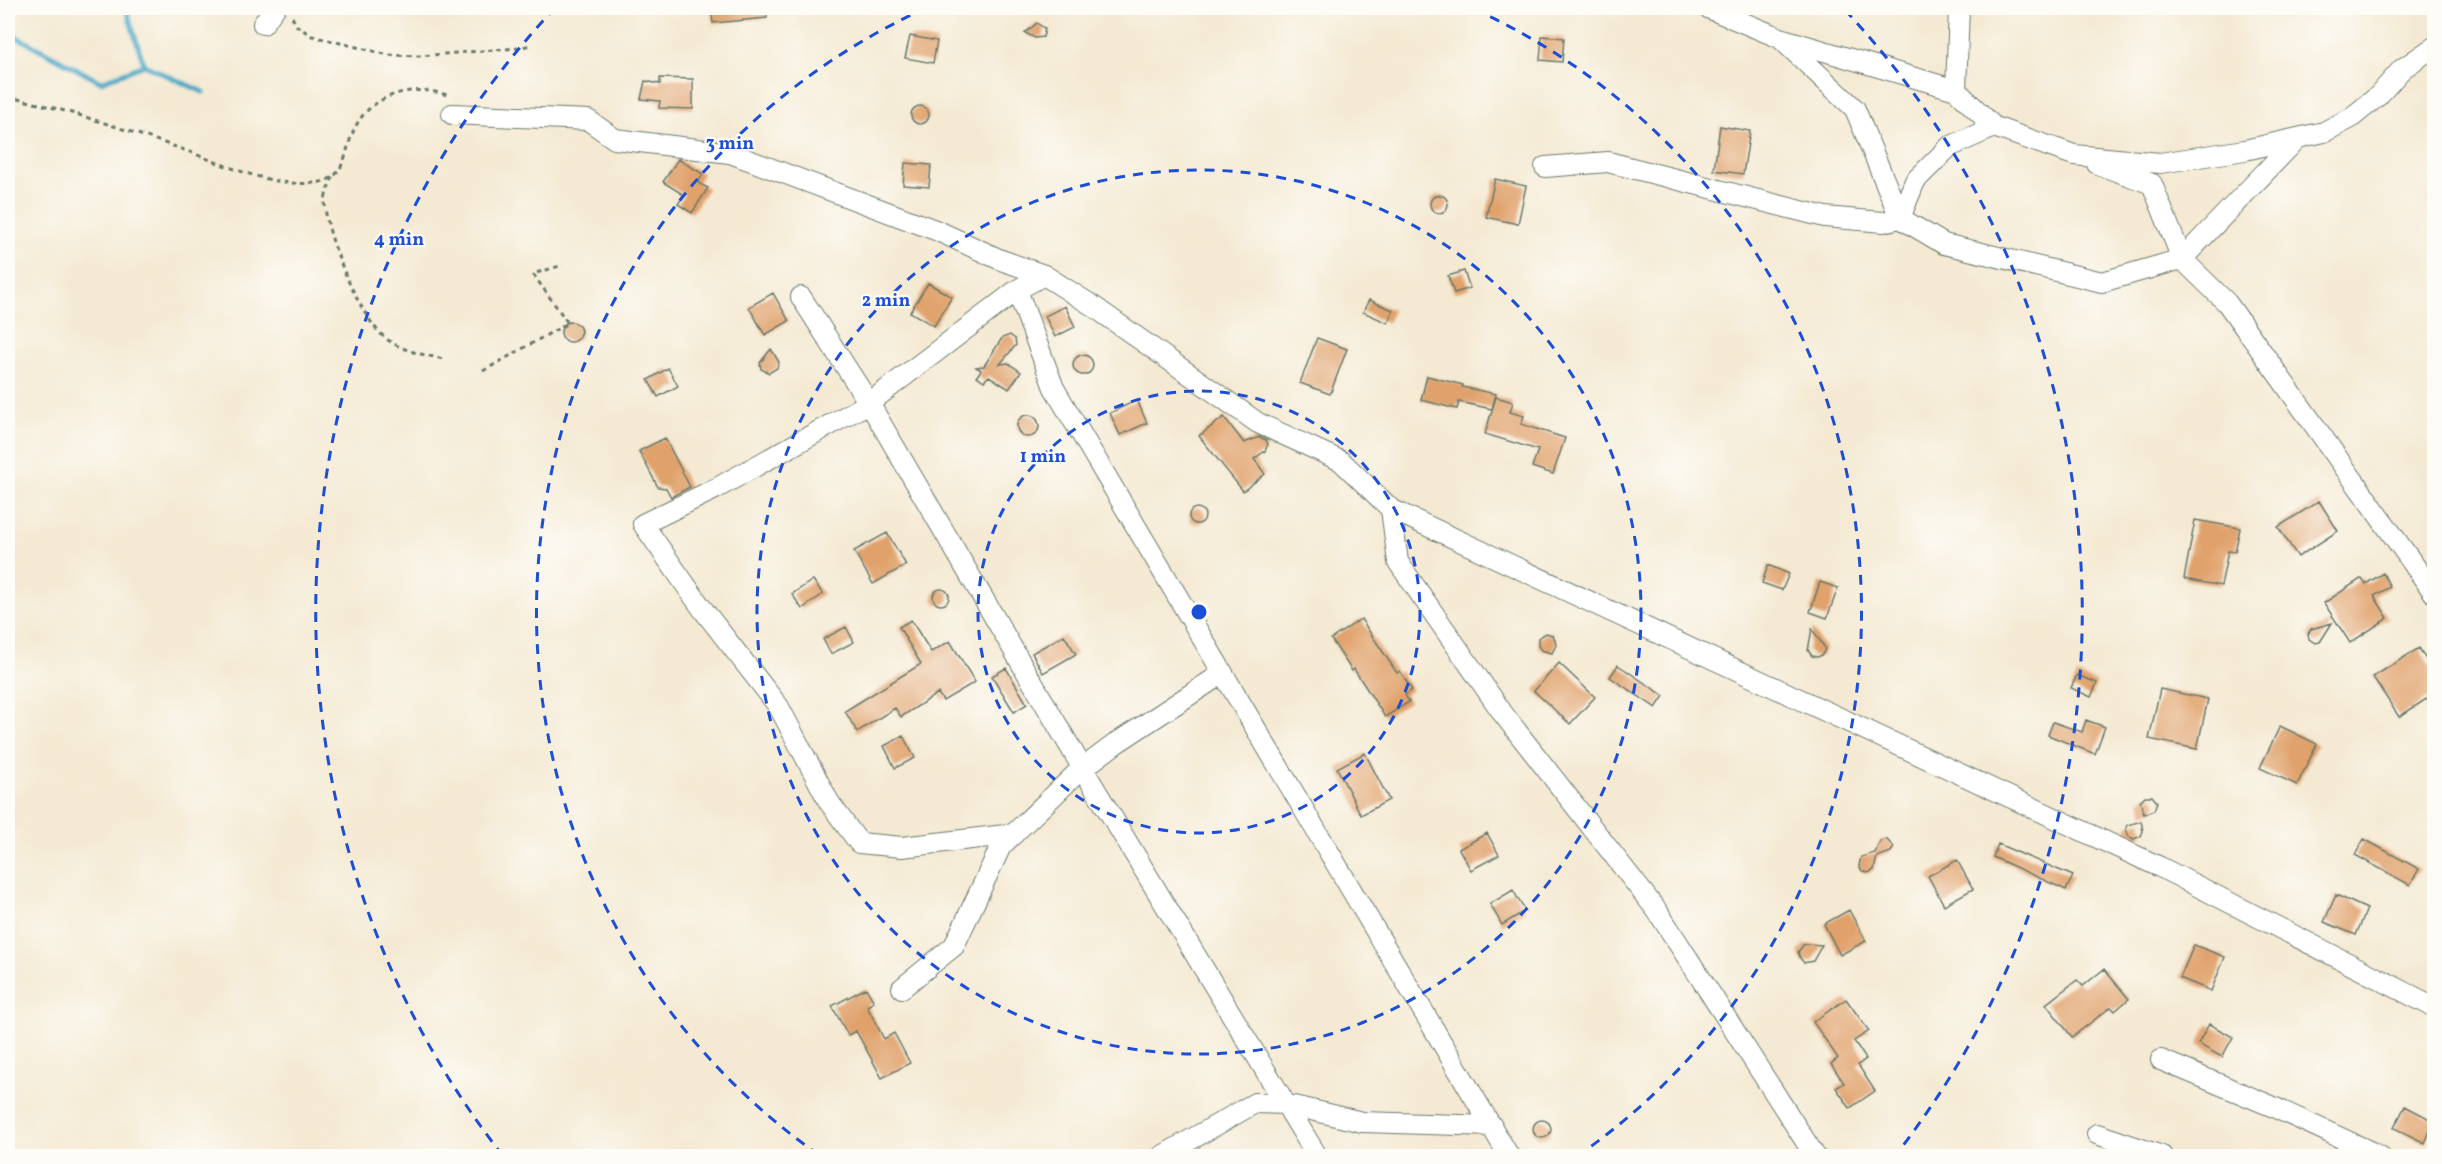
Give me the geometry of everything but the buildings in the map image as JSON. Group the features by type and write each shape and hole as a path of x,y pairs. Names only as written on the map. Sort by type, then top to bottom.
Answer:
{"street":[{"path":"1708,8 1780,38 1956,90 1994,127 2152,184 2182,259 2227,303 2434,593"},
{"path":"1956,90 1959,8"},
{"path":"263,24 282,10"},
{"path":"1780,38 1855,109 1900,218 1944,244 2102,282 2182,259 2296,140"},
{"path":"2074,155 2160,163 2245,150 2324,132 2351,118 2378,96 2402,69 2434,47"},
{"path":"451,106 588,120 615,139 730,153 938,231 1001,260 1044,275 1094,306 1258,423 1341,461 1391,509 2160,867 2434,1007"},
{"path":"1900,218 1915,181 1949,147 1994,127"},
{"path":"1545,167 1608,162 1825,217 1883,222 1900,218"},
{"path":"1014,834 902,847 859,843 829,802 779,707 701,607 643,524 715,489 869,403 1017,290 1044,275"},
{"path":"1017,290 1054,388 1509,1156"},
{"path":"801,297 869,403 1083,769 1317,1156"},
{"path":"1391,509 1398,561 1504,716 1658,912 1815,1156"},
{"path":"902,988 954,946 1001,846 1083,769 1115,744 1223,673"},
{"path":"2161,1060 2269,1104 2380,1156"},
{"path":"1162,1156 1255,1103 1286,1104 1362,1122 1492,1126"},
{"path":"2097,1134 2162,1156"}],"path":[{"path":"282,10 297,26 312,36 389,55 419,56 531,45"},
{"path":"444,359 418,353 386,339 367,317 344,271 329,225 325,203 333,177 346,154 358,122 372,105 403,92 436,92 451,106"},
{"path":"8,97 117,128 272,179 290,183 315,183 333,177"},
{"path":"483,371 568,323 534,274 563,265"}],"waterway":[{"path":"126,8 144,65"},
{"path":"8,35 15,36 101,82 144,65 203,92"}]}
